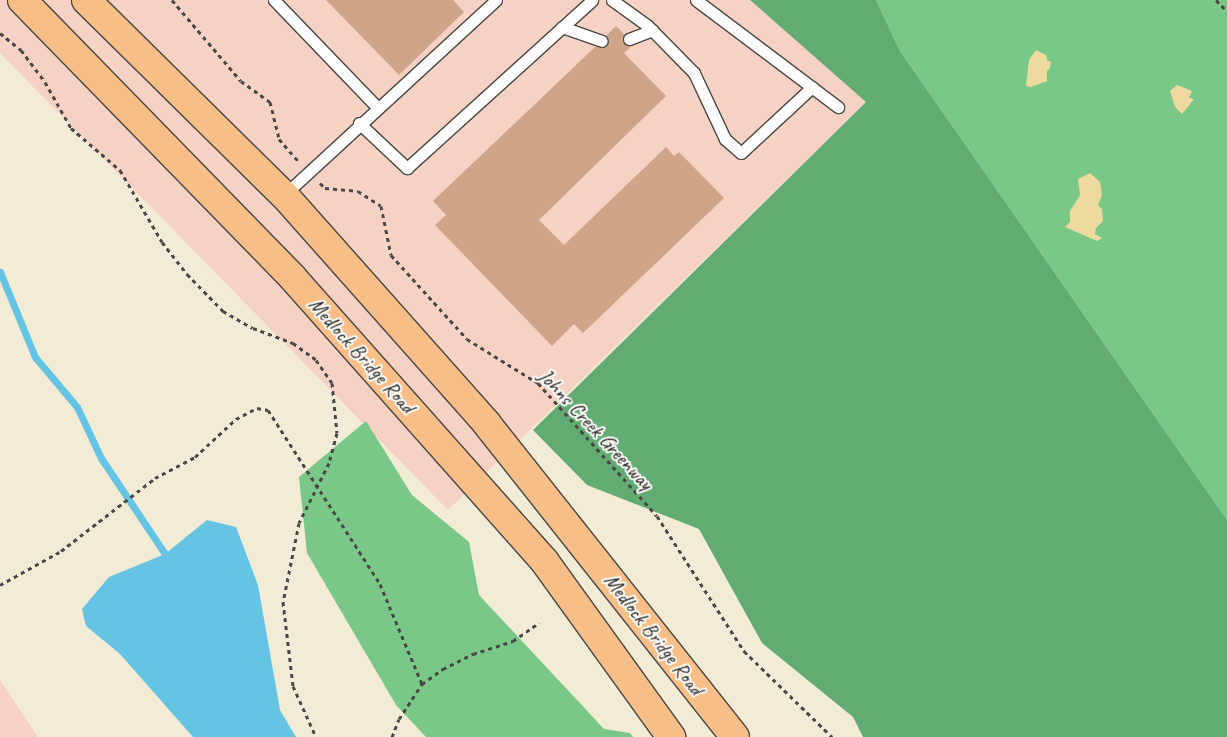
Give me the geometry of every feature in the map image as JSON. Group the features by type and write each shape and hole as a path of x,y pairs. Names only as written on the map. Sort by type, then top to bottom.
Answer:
{"highway":[{"name":"Medlock Bridge Road","path":"22,0 293,278 545,562 671,737"},
{"name":"Medlock Bridge Road","path":"86,0 284,195 487,424 735,737"}],"lane":[{"path":"274,0 377,107"},
{"path":"284,195 359,123 496,0"},
{"path":"359,123 407,168 592,0"},
{"path":"612,0 652,30 694,73 725,139 741,153 812,87"},
{"path":"696,0 838,107"},
{"path":"562,27 602,40"},
{"path":"628,39 652,30"}],"path":[{"name":"Johns Creek Greenway","path":"172,0 241,81 270,102 279,139 308,172 325,188 358,191 381,206 391,255 467,339 538,382 657,516 744,651 832,737"},
{"path":"1216,0 1227,11"},
{"path":"0,33 20,50 46,82 71,128 120,170 162,242 187,274 223,311 253,328 293,343 316,360 332,384 337,433 328,463 299,523 283,602 293,686 316,737"},
{"path":"0,585 61,551 155,478 194,456 236,420 257,408 268,410 318,483 380,584 422,684"},
{"path":"392,737 399,719 422,684 443,668 473,654 513,641 539,623"}],"shaded area":[{"path":"0,0 750,0 867,101 448,510 0,53"},
{"path":"0,680 38,737 0,737"}],"green space":[{"path":"750,0 876,0 900,51 1227,520 1227,737 863,737 853,717 762,643 699,529 587,485 533,430 866,102"},
{"path":"876,0 1227,0 1227,520 900,51"},
{"path":"366,421 412,495 469,542 479,595 604,729 630,733 633,737 426,737 396,705 307,553 299,477"}],"sand":[{"path":"1036,50 1046,55 1047,60 1051,62 1050,68 1047,71 1047,81 1031,87 1026,86 1029,60"},
{"path":"1177,85 1192,91 1189,98 1194,99 1182,114 1175,107 1170,91"},
{"path":"1090,173 1100,182 1102,195 1098,205 1102,209 1103,221 1096,228 1095,234 1102,238 1097,241 1065,227 1070,222 1070,211 1080,195 1078,179"}],"water":[{"path":"207,520 236,527 258,585 280,710 296,737 193,737 120,654 86,626 82,609 109,577 165,554"}],"building":[{"path":"326,0 453,0 464,12 399,75"},
{"path":"616,26 624,34 624,44 632,46 624,53 666,96 539,220 564,245 666,147 674,156 679,152 724,198 583,333 574,324 552,346 435,225 446,215 433,201 595,47 607,46 607,35"}],"waterway":[{"path":"0,272 35,357 77,407 101,458 165,554"}]}
